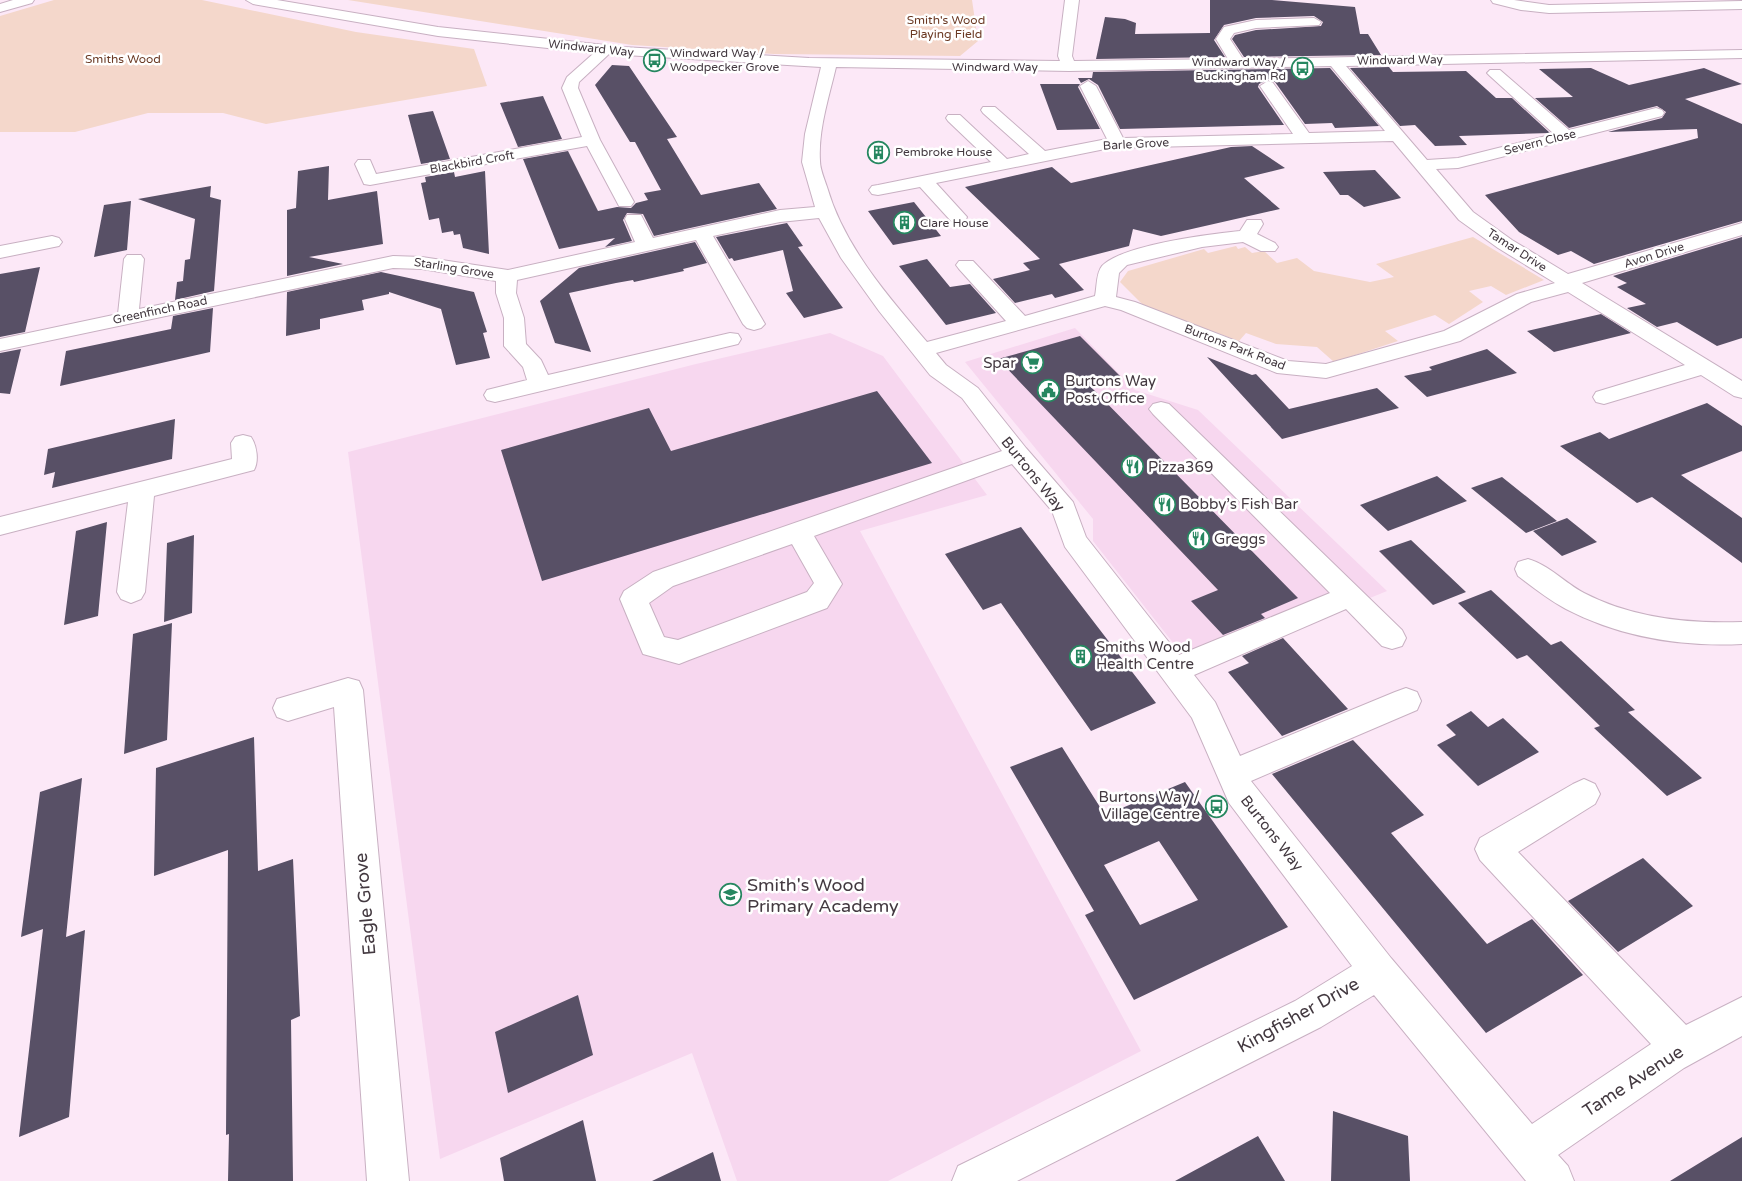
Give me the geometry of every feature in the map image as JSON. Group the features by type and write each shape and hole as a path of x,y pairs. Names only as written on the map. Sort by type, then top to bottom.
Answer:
{"street":[{"path":"0,8 27,0"},
{"name":"Windward Way","path":"253,0 342,18 604,51 829,64 924,67 1069,66 1742,54"},
{"path":"1069,66 1065,56 1072,0"},
{"path":"1504,2 1549,8 1742,5"},
{"path":"1238,63 1223,39 1229,30 1289,18 1314,22"},
{"path":"604,51 572,80 570,88 592,140 626,202"},
{"path":"1720,54 1742,67"},
{"name":"Tamar Drive","path":"1334,61 1466,216 1504,244 1742,391"},
{"name":"Burtons Way","path":"829,64 813,134 812,162 825,212 851,258 886,307 938,370 970,393 1017,454 1064,508 1074,540 1204,711 1240,793 1378,970"},
{"path":"1533,83 1500,78 1566,136"},
{"path":"1088,86 1118,143"},
{"path":"1268,86 1305,139"},
{"name":"Severn Close","path":"1424,165 1458,162 1656,113 1636,104"},
{"path":"989,110 1042,157"},
{"path":"954,118 1004,164"},
{"name":"Barle Grove","path":"878,190 1118,143 1398,136"},
{"name":"Blackbird Croft","path":"364,164 370,180 592,140"},
{"path":"924,181 958,217"},
{"name":"Starling Grove","path":"320,278 412,261 483,274 508,276 647,247 780,216 825,212"},
{"path":"634,219 647,247"},
{"name":"Avon Drive","path":"1569,283 1742,229"},
{"path":"922,350 1105,300 1109,271 1120,261 1250,230 1268,246"},
{"path":"702,234 754,324"},
{"path":"0,252 52,242"},
{"path":"128,317 134,259"},
{"path":"966,265 1020,323"},
{"path":"508,276 505,294 514,317 515,346 533,365 540,384"},
{"name":"Greenfinch Road","path":"0,345 320,278"},
{"name":"Burtons Park Road","path":"1105,300 1128,306 1285,368 1326,371 1452,336 1524,298 1569,283"},
{"path":"495,395 730,339"},
{"path":"1604,397 1704,367"},
{"path":"1161,409 1392,638"},
{"path":"0,526 245,464 243,443"},
{"path":"798,531 828,584 817,600 679,652 653,646 634,599 663,579 798,531 1017,454"},
{"path":"131,592 142,490"},
{"path":"1528,569 1576,601 1643,626 1691,633 1742,633"},
{"path":"1172,671 1350,596"},
{"name":"Eagle Grove","path":"288,708 348,690 388,1181"},
{"path":"1232,774 1406,701"},
{"path":"1584,794 1492,849 1682,1048"},
{"path":"1378,970 1553,1181"},
{"name":"Kingfisher Drive","path":"973,1181 1308,1014 1378,970"},
{"name":"Tame Avenue","path":"1528,1151 1682,1048 1742,1016"}],"shaded area":[{"path":"1075,328 1135,390 1198,410 1387,591 1221,659 1196,672 1093,541 1093,519 965,362"},
{"name":"Smith's Wood Primary Academy","path":"830,333 883,356 987,495 860,531 1141,1051 888,1181 737,1181 692,1053 440,1159 348,452 696,364"}],"green space":[{"name":"Smiths Wood","path":"54,0 202,0 356,32 474,49 487,86 266,124 223,113 148,113 75,132 0,132 0,16"},
{"name":"Smith's Wood Playing Field","path":"348,0 972,0 978,41 960,56 774,54 632,45"},
{"path":"1473,237 1544,280 1506,295 1491,286 1469,291 1483,302 1449,324 1435,315 1385,331 1398,341 1334,362 1317,347 1276,344 1246,333 1239,341 1144,306 1120,282 1128,271 1204,249 1208,253 1236,246 1238,249 1245,247 1252,253 1264,251 1277,263 1297,258 1314,271 1370,282 1394,277 1376,264"}],"building":[{"path":"1210,0 1272,0 1355,7 1360,34 1368,34 1381,55 1244,57 1232,39 1235,35 1256,30 1321,26 1323,22 1314,16 1256,18 1224,25 1214,40 1225,57 1096,59 1105,17 1125,19 1136,23 1135,34 1210,33"},
{"path":"612,65 629,66 677,137 667,139 701,195 759,183 777,209 654,236 643,214 627,213 623,220 632,241 605,247 615,238 559,249 523,159 568,151 598,211 617,207 631,208 636,203 648,200 644,193 661,190 635,142 630,142 595,85"},
{"path":"1389,67 1393,72 1466,71 1496,98 1512,98 1550,133 1459,136 1467,145 1435,146 1415,125 1400,126 1350,68"},
{"path":"1330,68 1379,126 1335,128 1332,123 1305,124 1275,82 1269,79 1259,84 1258,87 1284,125 1120,129 1098,85 1089,79 1081,83 1078,78 1092,78 1093,72"},
{"path":"1591,68 1629,85 1704,68 1742,84 1685,99 1742,124 1742,221 1594,264 1571,251 1558,255 1519,232 1485,195 1698,138 1697,129 1608,132 1662,118 1666,112 1657,106 1569,128 1535,98 1573,97 1539,69"},
{"path":"1040,84 1080,84 1078,87 1100,129 1057,130"},
{"path":"543,96 562,139 518,147 500,103"},
{"path":"433,111 450,159 421,164 408,115"},
{"path":"1252,146 1285,168 1244,178 1280,209 1161,236 1133,229 1129,246 1059,264 1084,290 1055,298 1052,294 1015,303 993,279 1030,270 1023,263 1040,259 965,187 1052,167 1071,183 1231,147"},
{"path":"329,166 328,200 377,191 383,244 309,257 343,264 287,276 287,210 296,208 298,171"},
{"path":"1375,170 1401,198 1364,207 1348,195 1340,195 1323,172"},
{"path":"485,171 489,254 463,248 460,234 454,235 453,231 442,233 439,218 429,220 421,183 426,182 425,177 454,172 455,177"},
{"path":"211,186 210,197 221,200 214,291 175,300 177,282 183,281 185,260 190,259 195,219 138,199"},
{"path":"131,201 127,250 94,257 104,205"},
{"name":"Clare House","path":"914,202 941,236 893,245 868,211"},
{"path":"787,223 803,246 798,247 843,308 804,318 786,293 793,291 783,250 734,261 732,258 729,259 716,237"},
{"path":"1742,237 1742,338 1717,346 1677,322 1657,327 1627,308 1646,304 1617,287 1627,283 1613,276"},
{"path":"695,242 707,263 683,269 684,271 634,282 633,280 569,293 591,352 555,343 540,301 579,268"},
{"path":"927,259 950,287 970,284 996,313 946,325 899,266"},
{"path":"40,267 25,332 0,337 0,274"},
{"path":"381,272 474,292 487,332 483,333 490,358 456,365 441,309 389,292 389,294 362,300 364,310 320,319 320,329 286,336 287,292"},
{"path":"213,308 210,352 60,386 66,351 171,329 173,316"},
{"path":"1601,314 1631,333 1554,352 1527,331"},
{"path":"1080,336 1120,376 1089,385 1298,598 1261,614 1265,618 1223,635 1191,601 1218,590 998,359"},
{"path":"21,349 10,394 0,393 0,353"},
{"path":"1487,349 1517,373 1427,397 1404,376 1432,370 1429,367"},
{"path":"1207,357 1252,375 1256,374 1289,409 1377,388 1399,408 1282,439"},
{"path":"877,391 932,463 542,581 501,450 649,408 671,451"},
{"path":"1707,403 1742,426 1742,451 1681,475 1742,518 1742,563 1652,497 1637,503 1560,446 1600,432 1609,439"},
{"path":"175,419 172,459 52,488 55,472 44,475 48,449"},
{"path":"1437,476 1467,501 1388,531 1360,505"},
{"path":"1502,477 1557,521 1526,533 1471,488"},
{"path":"1567,518 1597,542 1562,556 1533,531"},
{"path":"107,522 98,616 64,625 76,531"},
{"name":"Smiths Wood Health Centre","path":"1021,527 1156,703 1091,731 1001,603 983,610 945,554"},
{"path":"194,535 192,613 164,622 167,543"},
{"path":"1411,540 1466,592 1433,605 1379,551"},
{"path":"1491,590 1551,645 1561,641 1635,710 1628,712 1702,778 1667,796 1594,728 1600,726 1527,655 1517,659 1458,603"},
{"path":"172,623 167,740 124,754 133,634"},
{"path":"1283,638 1348,709 1282,736 1228,672 1249,663 1242,656"},
{"path":"1471,711 1488,727 1503,718 1539,752 1478,786 1437,745 1456,735 1446,725"},
{"path":"254,737 258,871 293,859 300,1016 291,1020 293,1181 228,1181 229,1134 226,1135 228,850 154,876 156,768"},
{"path":"1353,740 1424,815 1391,833 1487,944 1532,919 1583,975 1486,1033 1272,774"},
{"path":"1062,747 1105,815 1185,782 1288,927 1134,1000 1085,915 1094,911 1010,767","holes":["1159,841 1198,900 1140,925 1104,865"]},
{"path":"82,778 66,937 85,930 69,1117 19,1137 43,929 21,937 40,792"},
{"path":"1643,858 1693,906 1618,952 1568,901"},
{"path":"578,995 593,1055 508,1093 495,1032"},
{"path":"1333,1111 1408,1136 1410,1181 1331,1181"},
{"path":"583,1120 596,1181 504,1181 500,1158"},
{"path":"1258,1136 1285,1181 1175,1181"},
{"path":"1742,1137 1742,1181 1670,1181"},
{"path":"713,1152 721,1181 652,1181"}],"place":[{"name":"Windward Way / Woodpecker Grove","path":"654,60"},
{"name":"Windward Way / Buckingham Rd","path":"1302,69"},
{"name":"Pembroke House","path":"879,152"},
{"name":"Clare House","path":"904,223"},
{"name":"Spar","path":"1032,363"},
{"name":"Burtons Way Post Office","path":"1049,390"},
{"name":"Pizza369","path":"1132,467"},
{"name":"Bobby’s Fish Bar","path":"1164,504"},
{"name":"Greggs","path":"1198,539"},
{"name":"Smiths Wood Health Centre","path":"1080,656"},
{"name":"Burtons Way / Village Centre","path":"1216,806"},
{"name":"Smith's Wood Primary Academy","path":"731,895"}]}
